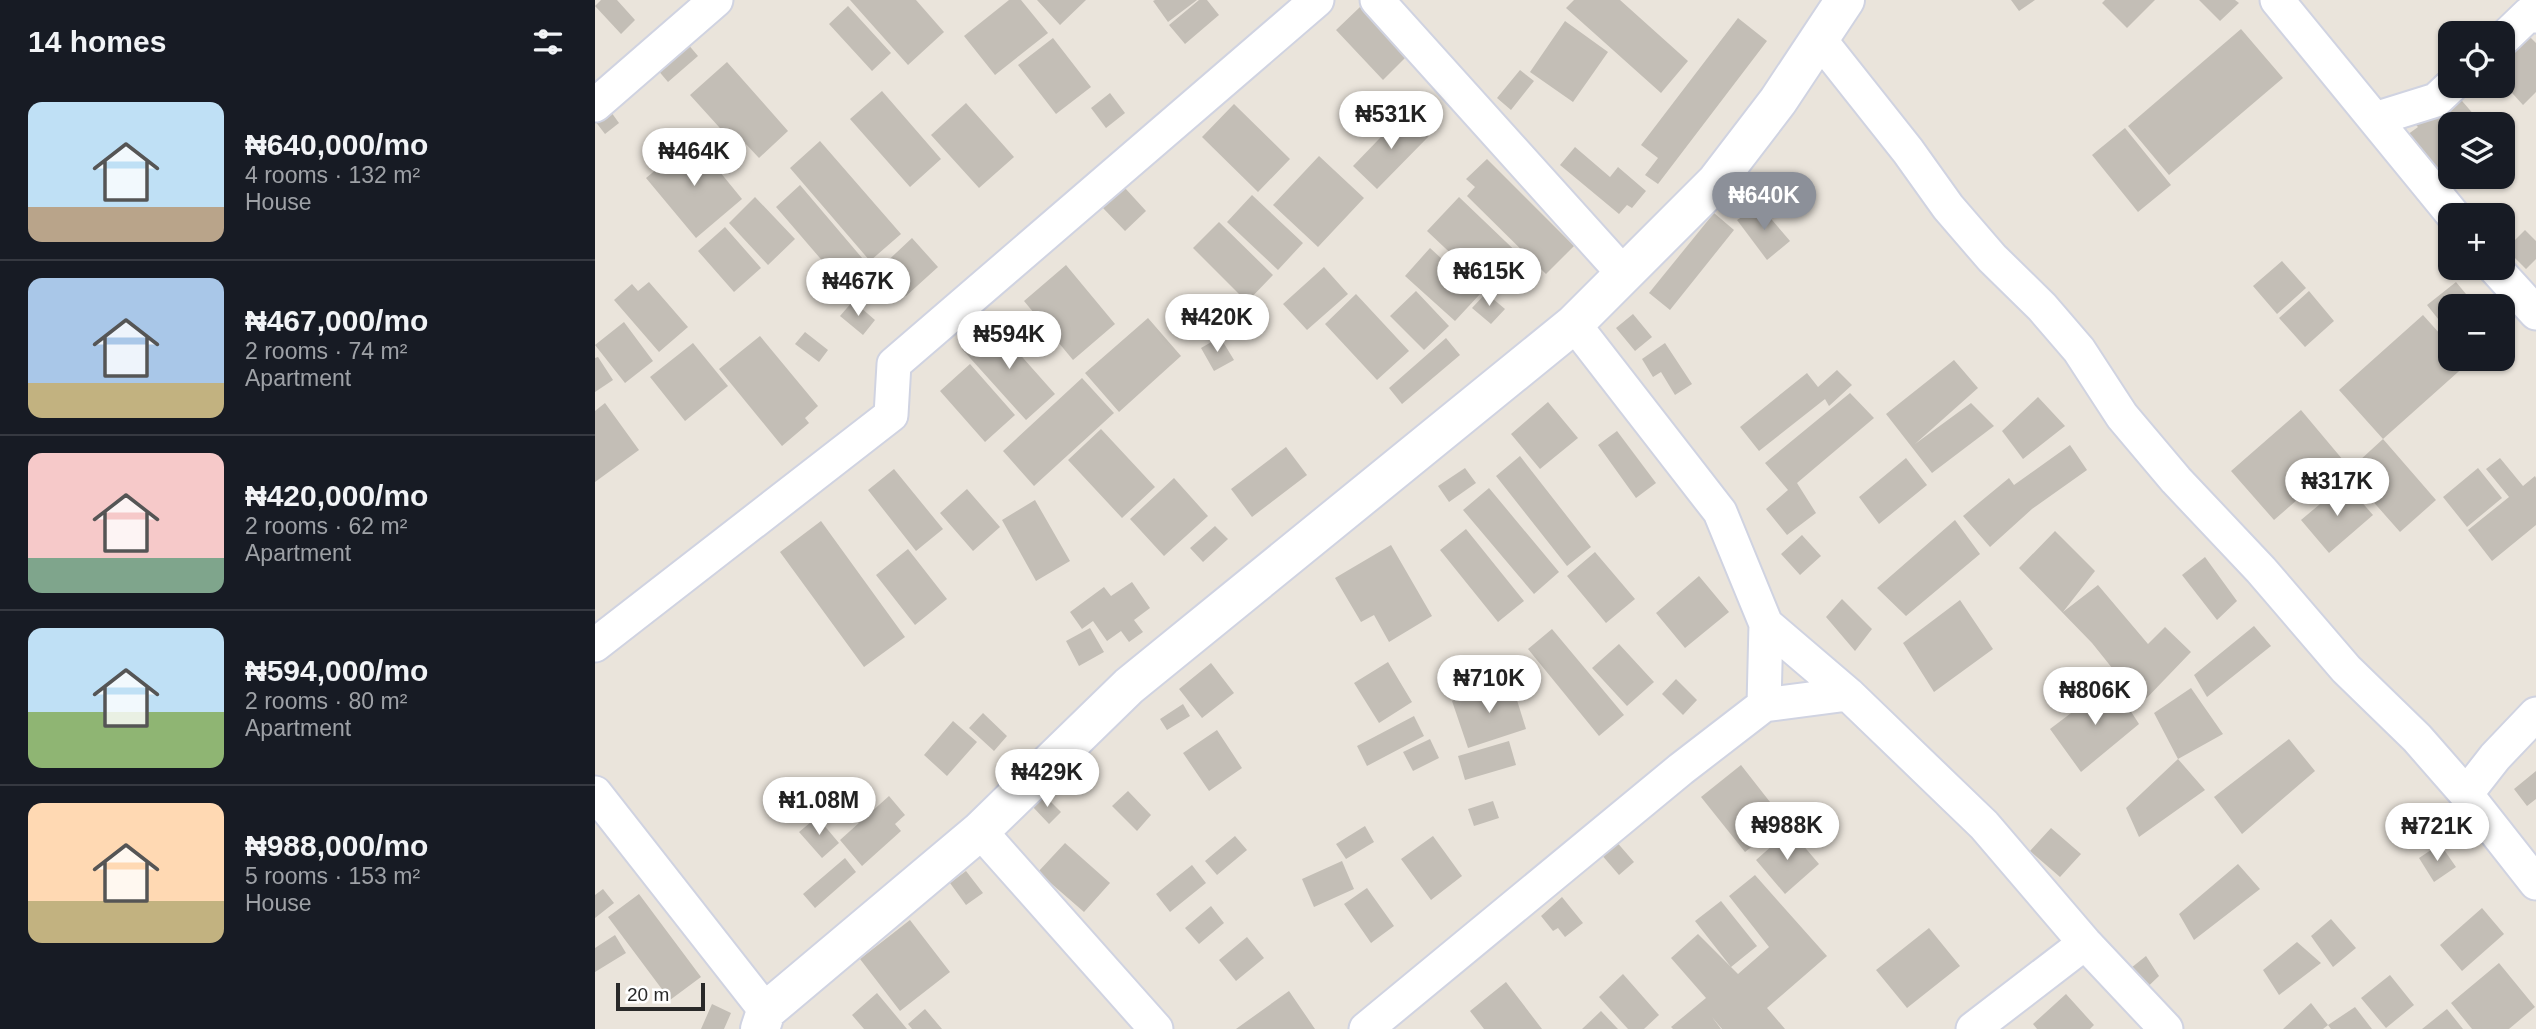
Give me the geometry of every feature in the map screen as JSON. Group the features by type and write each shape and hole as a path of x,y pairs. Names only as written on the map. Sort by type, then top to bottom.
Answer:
{"street":[{"path":"595,105 716,0"},
{"path":"595,645 891,415 894,364 1317,0"},
{"path":"1377,0 1623,273"},
{"path":"595,793 763,1020 980,831 1129,686 1574,324 1716,183 1778,101 1845,0"},
{"path":"2277,0 2442,203"},
{"path":"2515,27 2529,14 2536,16"},
{"path":"1820,40 1908,151 1948,207 2079,350 2122,416 2176,481 2261,570 2346,669 2417,738 2466,794 2536,883"},
{"path":"2375,119 2438,98"},
{"path":"2506,280 2536,313"},
{"path":"1574,324 1720,512 1766,624 1764,705"},
{"path":"1766,624 1848,694 1984,825 2085,943 2166,1029"},
{"path":"1366,1029 1681,769 1764,705 1848,694"},
{"path":"2466,794 2495,757 2536,715"},
{"path":"980,831 1156,1029"},
{"path":"1973,1029 2085,943"}],"building":[{"path":"601,0 617,0 635,20 621,34 595,6"},
{"path":"850,0 916,0 944,32 908,65"},
{"path":"1009,0 1021,0 1048,33 995,75 964,36"},
{"path":"1037,0 1086,0 1060,25"},
{"path":"1197,0 1168,22 1153,1"},
{"path":"1199,0 1207,0 1219,15 1185,44 1169,25"},
{"path":"1574,0 1620,0 1688,61 1661,93 1566,8"},
{"path":"2011,0 2035,0 2019,11"},
{"path":"2105,0 2155,0 2127,28 2102,3"},
{"path":"2199,0 2235,0 2239,3 2220,21"},
{"path":"848,6 891,53 872,71 829,24"},
{"path":"1360,7 1406,57 1383,80 1336,30"},
{"path":"1738,18 1767,41 1658,184 1645,175 1658,158 1641,145"},
{"path":"1565,21 1608,52 1573,102 1530,72"},
{"path":"2241,29 2283,78 2169,175 2128,126"},
{"path":"2525,32 2536,43 2536,92 2523,105 2515,96 2515,42"},
{"path":"681,36 698,56 668,82 651,62"},
{"path":"1053,38 1091,87 1056,114 1018,65"},
{"path":"727,62 788,131 759,158 744,142 738,148 690,95"},
{"path":"1520,70 1534,81 1511,110 1497,98"},
{"path":"2438,73 2438,98 2448,98 2423,122 2451,98 2459,98 2472,112 2438,112 2438,172 2407,135 2418,127 2401,109"},
{"path":"882,91 941,159 910,187 850,119"},
{"path":"1110,93 1125,113 1106,128 1091,108"},
{"path":"966,103 1014,157 979,188 931,135"},
{"path":"1234,104 1290,159 1258,192 1202,137"},
{"path":"606,105 619,123 605,134 595,121"},
{"path":"1405,112 1429,136 1377,189 1353,166"},
{"path":"2125,128 2171,185 2138,212 2092,155"},
{"path":"693,139 742,199 696,238 646,178"},
{"path":"820,141 901,234 870,261 790,168"},
{"path":"1575,147 1610,177 1618,167 1646,191 1632,208 1627,205 1619,214 1560,165"},
{"path":"1319,156 1364,198 1318,247 1273,205"},
{"path":"1487,159 1574,246 1546,274 1467,196 1475,187 1466,179"},
{"path":"800,185 868,265 844,286 776,207"},
{"path":"1125,188 1146,211 1125,231 1103,208"},
{"path":"1252,195 1303,243 1278,270 1227,222"},
{"path":"755,197 795,239 768,265 729,223"},
{"path":"1459,197 1528,263 1496,296 1427,231"},
{"path":"1760,206 1790,241 1767,260 1737,220"},
{"path":"1714,213 1734,230 1670,310 1649,293"},
{"path":"1219,222 1273,275 1247,302 1193,248"},
{"path":"725,227 761,268 734,292 698,251"},
{"path":"2525,230 2536,241 2536,259 2526,269 2515,258 2515,240"},
{"path":"912,238 938,267 906,296 880,268"},
{"path":"1430,248 1480,294 1455,321 1405,276"},
{"path":"2282,261 2306,288 2277,314 2253,286"},
{"path":"1066,265 1115,324 1073,360 1024,301"},
{"path":"1324,267 1348,294 1307,330 1283,304"},
{"path":"649,282 688,327 659,352 614,300 632,284 638,291"},
{"path":"2456,282 2466,294 2441,294"},
{"path":"1416,291 1449,326 1424,350 1390,316"},
{"path":"2309,291 2334,321 2305,347 2279,318"},
{"path":"1486,293 1505,309 1491,324 1472,308"},
{"path":"1356,294 1409,351 1377,380 1325,324"},
{"path":"2438,296 2438,319 2427,305"},
{"path":"853,301 875,320 863,335 840,316"},
{"path":"1633,314 1652,337 1635,351 1616,328"},
{"path":"2423,315 2438,332 2438,371 2459,371 2383,439 2339,390"},
{"path":"1148,318 1181,356 1119,412 1085,373"},
{"path":"624,322 653,361 625,383 595,345"},
{"path":"992,323 1055,394 1026,420 962,349"},
{"path":"805,332 828,350 819,362 795,344"},
{"path":"760,336 818,406 805,418 809,423 782,446 719,369"},
{"path":"1220,337 1234,360 1214,371 1201,348"},
{"path":"1446,338 1460,355 1402,404 1389,388"},
{"path":"693,343 728,386 685,421 650,377"},
{"path":"1665,343 1692,384 1675,395 1661,372 1653,377 1642,359"},
{"path":"598,357 613,380 595,392 595,358"},
{"path":"1954,360 1978,388 1915,444 1971,403 1994,426 1932,473 1886,414"},
{"path":"970,364 1015,415 985,442 940,391"},
{"path":"1837,370 1852,385 1829,406 1825,399 1759,451 1740,427 1807,373 1818,387"},
{"path":"1082,378 1114,413 1034,486 1003,451"},
{"path":"1850,393 1874,418 1797,483 1816,513 1787,535 1766,509 1788,490 1765,463"},
{"path":"2038,397 2065,426 2023,459 2002,431"},
{"path":"1548,402 1578,438 1540,469 1511,434"},
{"path":"605,403 639,450 595,482 595,411"},
{"path":"2301,410 2343,460 2274,520 2231,471"},
{"path":"1101,429 1155,487 1122,518 1068,460"},
{"path":"1617,431 1656,483 1636,498 1598,445"},
{"path":"2383,439 2436,500 2400,532 2347,472"},
{"path":"2070,445 2087,470 2032,509 1990,547 1963,516 2009,478 2014,485"},
{"path":"1286,447 1307,475 1252,517 1231,489"},
{"path":"1520,456 1591,547 1567,566 1496,476"},
{"path":"1906,458 1927,485 1879,524 1859,497"},
{"path":"2500,458 2523,486 2535,476 2536,525 2492,561 2468,530 2509,497 2486,469"},
{"path":"1465,468 1476,483 1449,502 1438,486"},
{"path":"2478,468 2502,498 2467,527 2443,497"},
{"path":"894,469 943,529 916,551 868,490"},
{"path":"1174,478 1208,516 1164,556 1130,519"},
{"path":"2345,483 2373,515 2329,553 2301,520"},
{"path":"1489,488 1559,572 1534,594 1463,510"},
{"path":"967,489 1000,527 973,551 940,513"},
{"path":"1035,500 1070,561 1036,581 1002,520"},
{"path":"1955,520 1980,554 1906,616 1877,588"},
{"path":"821,521 905,637 864,667 780,552"},
{"path":"1215,526 1228,539 1203,562 1190,548"},
{"path":"1466,529 1524,601 1498,622 1440,550"},
{"path":"2055,531 2095,571 2063,612 2098,585 2148,644 2165,627 2191,652 2141,704 2092,643 2019,568"},
{"path":"1802,535 1821,556 1800,575 1781,554"},
{"path":"1391,545 1432,616 1389,642 1374,615 1361,622 1335,578"},
{"path":"908,549 947,599 915,625 876,575"},
{"path":"1595,552 1635,599 1606,623 1567,576"},
{"path":"2205,557 2237,601 2217,620 2182,575"},
{"path":"1699,576 1729,612 1685,648 1656,613"},
{"path":"1132,582 1150,608 1134,620 1143,632 1129,642 1121,631 1107,641 1093,621 1082,629 1070,612 1104,587 1111,596"},
{"path":"1842,599 1872,629 1855,651 1826,617"},
{"path":"1960,600 1993,649 1934,692 1903,643"},
{"path":"2254,626 2271,646 2207,697 2194,675"},
{"path":"1090,628 1104,652 1079,666 1066,641"},
{"path":"1552,629 1624,715 1599,736 1528,649"},
{"path":"1619,644 1654,682 1627,706 1592,668"},
{"path":"1388,662 1412,702 1379,723 1354,683"},
{"path":"1211,663 1234,693 1202,718 1179,689"},
{"path":"1676,679 1697,700 1683,715 1662,694"},
{"path":"1511,681 1526,729 1468,748 1452,701"},
{"path":"2112,682 2139,724 2081,772 2050,729"},
{"path":"2191,688 2223,734 2178,759 2154,713"},
{"path":"1183,704 1190,716 1167,730 1160,719"},
{"path":"983,713 1007,736 994,751 969,728"},
{"path":"1414,716 1424,736 1367,766 1357,746"},
{"path":"953,721 977,742 947,776 924,755"},
{"path":"1217,730 1242,768 1209,791 1183,753"},
{"path":"1430,739 1439,758 1413,771 1403,752"},
{"path":"2289,739 2315,771 2242,834 2214,797"},
{"path":"1509,741 1516,765 1465,780 1458,756"},
{"path":"2178,759 2205,790 2139,837 2126,808"},
{"path":"1741,765 1785,821 1745,852 1701,797"},
{"path":"2536,771 2536,799 2527,806 2514,789"},
{"path":"1128,791 1151,815 1137,831 1112,806"},
{"path":"1044,795 1061,812 1049,824 1032,806"},
{"path":"889,796 905,815 895,824 901,831 862,866 840,840"},
{"path":"1493,801 1499,818 1474,826 1468,809"},
{"path":"817,817 839,843 822,858 799,832"},
{"path":"1365,826 1374,842 1346,859 1336,844"},
{"path":"2051,828 2081,854 2060,877 2030,851"},
{"path":"1790,830 1819,864 1785,894 1756,860"},
{"path":"1235,836 1247,850 1217,875 1205,861"},
{"path":"1433,836 1462,876 1431,900 1401,859"},
{"path":"1615,840 1634,862 1619,875 1600,853"},
{"path":"1065,843 1110,883 1084,912 1038,872"},
{"path":"2440,844 2456,867 2434,882 2419,858"},
{"path":"845,858 856,872 815,908 803,894"},
{"path":"1342,861 1354,889 1314,907 1302,879"},
{"path":"2238,864 2260,889 2194,940 2179,914"},
{"path":"1192,865 1206,883 1170,912 1156,894"},
{"path":"966,871 983,893 966,905 950,883"},
{"path":"1755,875 1827,956 1767,1008 1785,1029 1722,1029 1712,1017 1721,1029 1673,1029 1671,1027 1706,998 1671,958 1698,934 1738,974 1769,947 1729,896"},
{"path":"1367,888 1394,926 1371,943 1344,904"},
{"path":"603,889 614,903 595,918 595,895"},
{"path":"639,894 701,977 670,1000 608,917"},
{"path":"1562,897 1583,923 1565,937 1558,928 1553,931 1541,916"},
{"path":"1721,901 1757,946 1731,967 1695,921"},
{"path":"1211,906 1224,923 1199,944 1185,928"},
{"path":"2482,908 2504,934 2462,971 2440,945"},
{"path":"2331,919 2356,948 2333,967 2311,936"},
{"path":"910,920 950,972 900,1011 860,959"},
{"path":"1929,928 1960,966 1907,1008 1876,970"},
{"path":"615,935 626,953 595,972 595,948"},
{"path":"1247,937 1264,958 1236,981 1219,960"},
{"path":"2297,942 2321,963 2279,995 2263,970"},
{"path":"2146,956 2159,976 2137,997 2126,972"},
{"path":"2499,963 2535,1007 2509,1029 2472,1029 2451,1003"},
{"path":"1623,974 1659,1015 1644,1029 1628,1029 1599,997"},
{"path":"2390,975 2414,1005 2386,1028 2361,998"},
{"path":"1506,982 1542,1029 1484,1029 1470,1011"},
{"path":"1289,991 1315,1029 1236,1029"},
{"path":"877,993 907,1029 864,1029 852,1015"},
{"path":"2066,994 2094,1025 2090,1029 2037,1029 2033,1024"},
{"path":"2311,1003 2328,1025 2323,1029 2283,1029"},
{"path":"712,1004 731,1013 724,1029 701,1029"},
{"path":"2355,1007 2372,1029 2331,1029 2328,1025"},
{"path":"925,1009 942,1029 912,1029 908,1024"},
{"path":"2447,1009 2463,1029 2422,1029"},
{"path":"1601,1011 1618,1029 1582,1029"}]}
